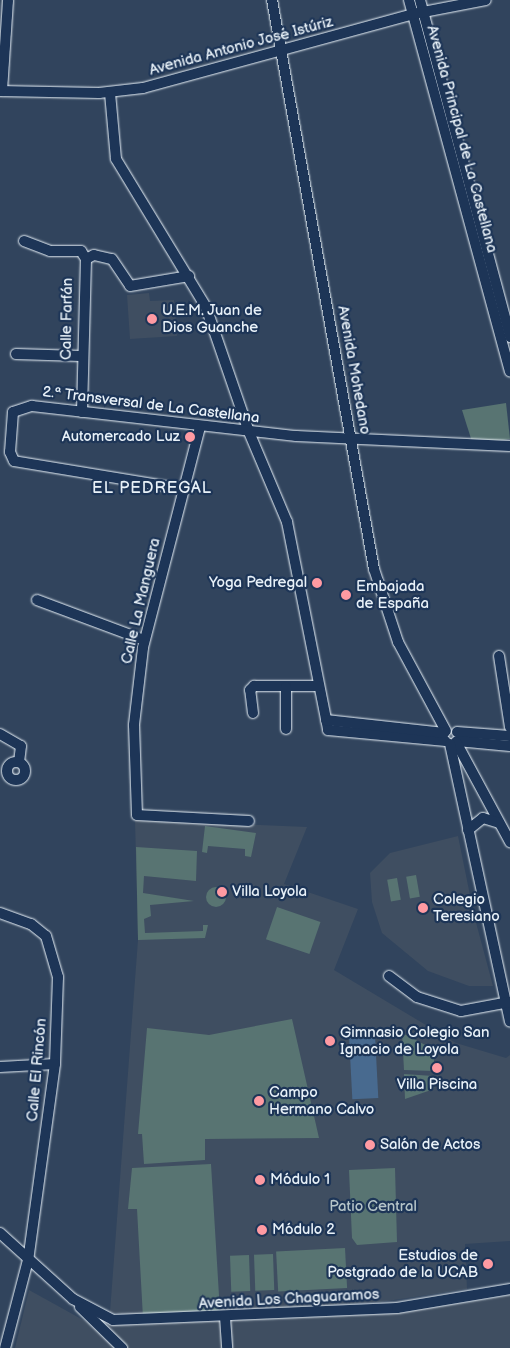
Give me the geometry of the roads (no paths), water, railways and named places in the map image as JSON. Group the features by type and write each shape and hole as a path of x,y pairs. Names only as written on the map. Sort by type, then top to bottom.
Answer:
{"street":[{"path":"1,91 8,0"},
{"name":"Avenida Mohedano","path":"272,0 350,437 384,608 417,681 510,842"},
{"name":"Avenida Principal de La Castellana","path":"409,0 418,13 510,337"},
{"name":"Avenida Principal de La Castellana","path":"420,0 418,13 510,372"},
{"name":"Avenida Antonio José Istúriz","path":"1,91 110,93 282,50 418,13 486,0"},
{"path":"110,93 116,158 190,276 210,316 249,432 288,522 327,725 510,746"},
{"path":"24,241 50,251 81,251 86,259"},
{"name":"Calle Farfán","path":"82,412 80,356 86,259 94,254 112,259 130,286 190,276"},
{"path":"16,354 80,356"},
{"name":"2.ª Transversal de La Castellana","path":"183,489 19,463 11,457 17,408 82,412 249,432 510,446"},
{"name":"Calle La Manguera","path":"200,427 144,640 134,725 137,815 248,821"},
{"path":"37,600 144,640"},
{"path":"499,656 510,727"},
{"path":"252,713 250,690 254,686 319,686"},
{"path":"286,687 286,729"},
{"path":"0,734 21,746 19,762"},
{"path":"451,738 510,736"},
{"path":"451,738 468,830 507,1001 510,1022"},
{"path":"468,830 483,818 499,823"},
{"name":"Calle El Rincón","path":"0,913 31,924 46,936 56,958 55,1064 28,1260 4,1345"},
{"path":"389,976 417,997 461,1012 507,1001"},
{"path":"0,1067 55,1064"},
{"path":"0,1233 73,1299 122,1348"},
{"name":"Avenida Los Chaguaramos","path":"73,1299 113,1320 225,1317 397,1308 510,1289"},
{"path":"225,1317 226,1348"},
{"path":"113,1320 113,1337"}],"water":[{"path":"375,1035 378,1098 352,1099 349,1036"}],"place":[{"name":"U.E.M. Juan de Dios Guanche","path":"152,319"},
{"name":"Automercado Luz","path":"190,437"},
{"name":"Yoga Pedregal","path":"317,583"},
{"name":"Embajada de España","path":"346,595"},
{"name":"Villa Loyola","path":"222,892"},
{"name":"Colegio Teresiano","path":"423,908"},
{"name":"Gimnasio Colegio San Ignacio de Loyola","path":"330,1041"},
{"name":"Villa Piscina","path":"437,1068"},
{"name":"Campo Hermano Calvo","path":"259,1101"},
{"name":"Salón de Actos","path":"370,1145"},
{"name":"Módulo 1","path":"260,1180"},
{"name":"Módulo 2","path":"262,1230"},
{"name":"Estudios de Postgrado de la UCAB","path":"488,1264"}],"district":[{"name":"EL PEDREGAL","path":"152,489"}],"park label":[{"name":"Patio Central","path":"373,1207"}]}
